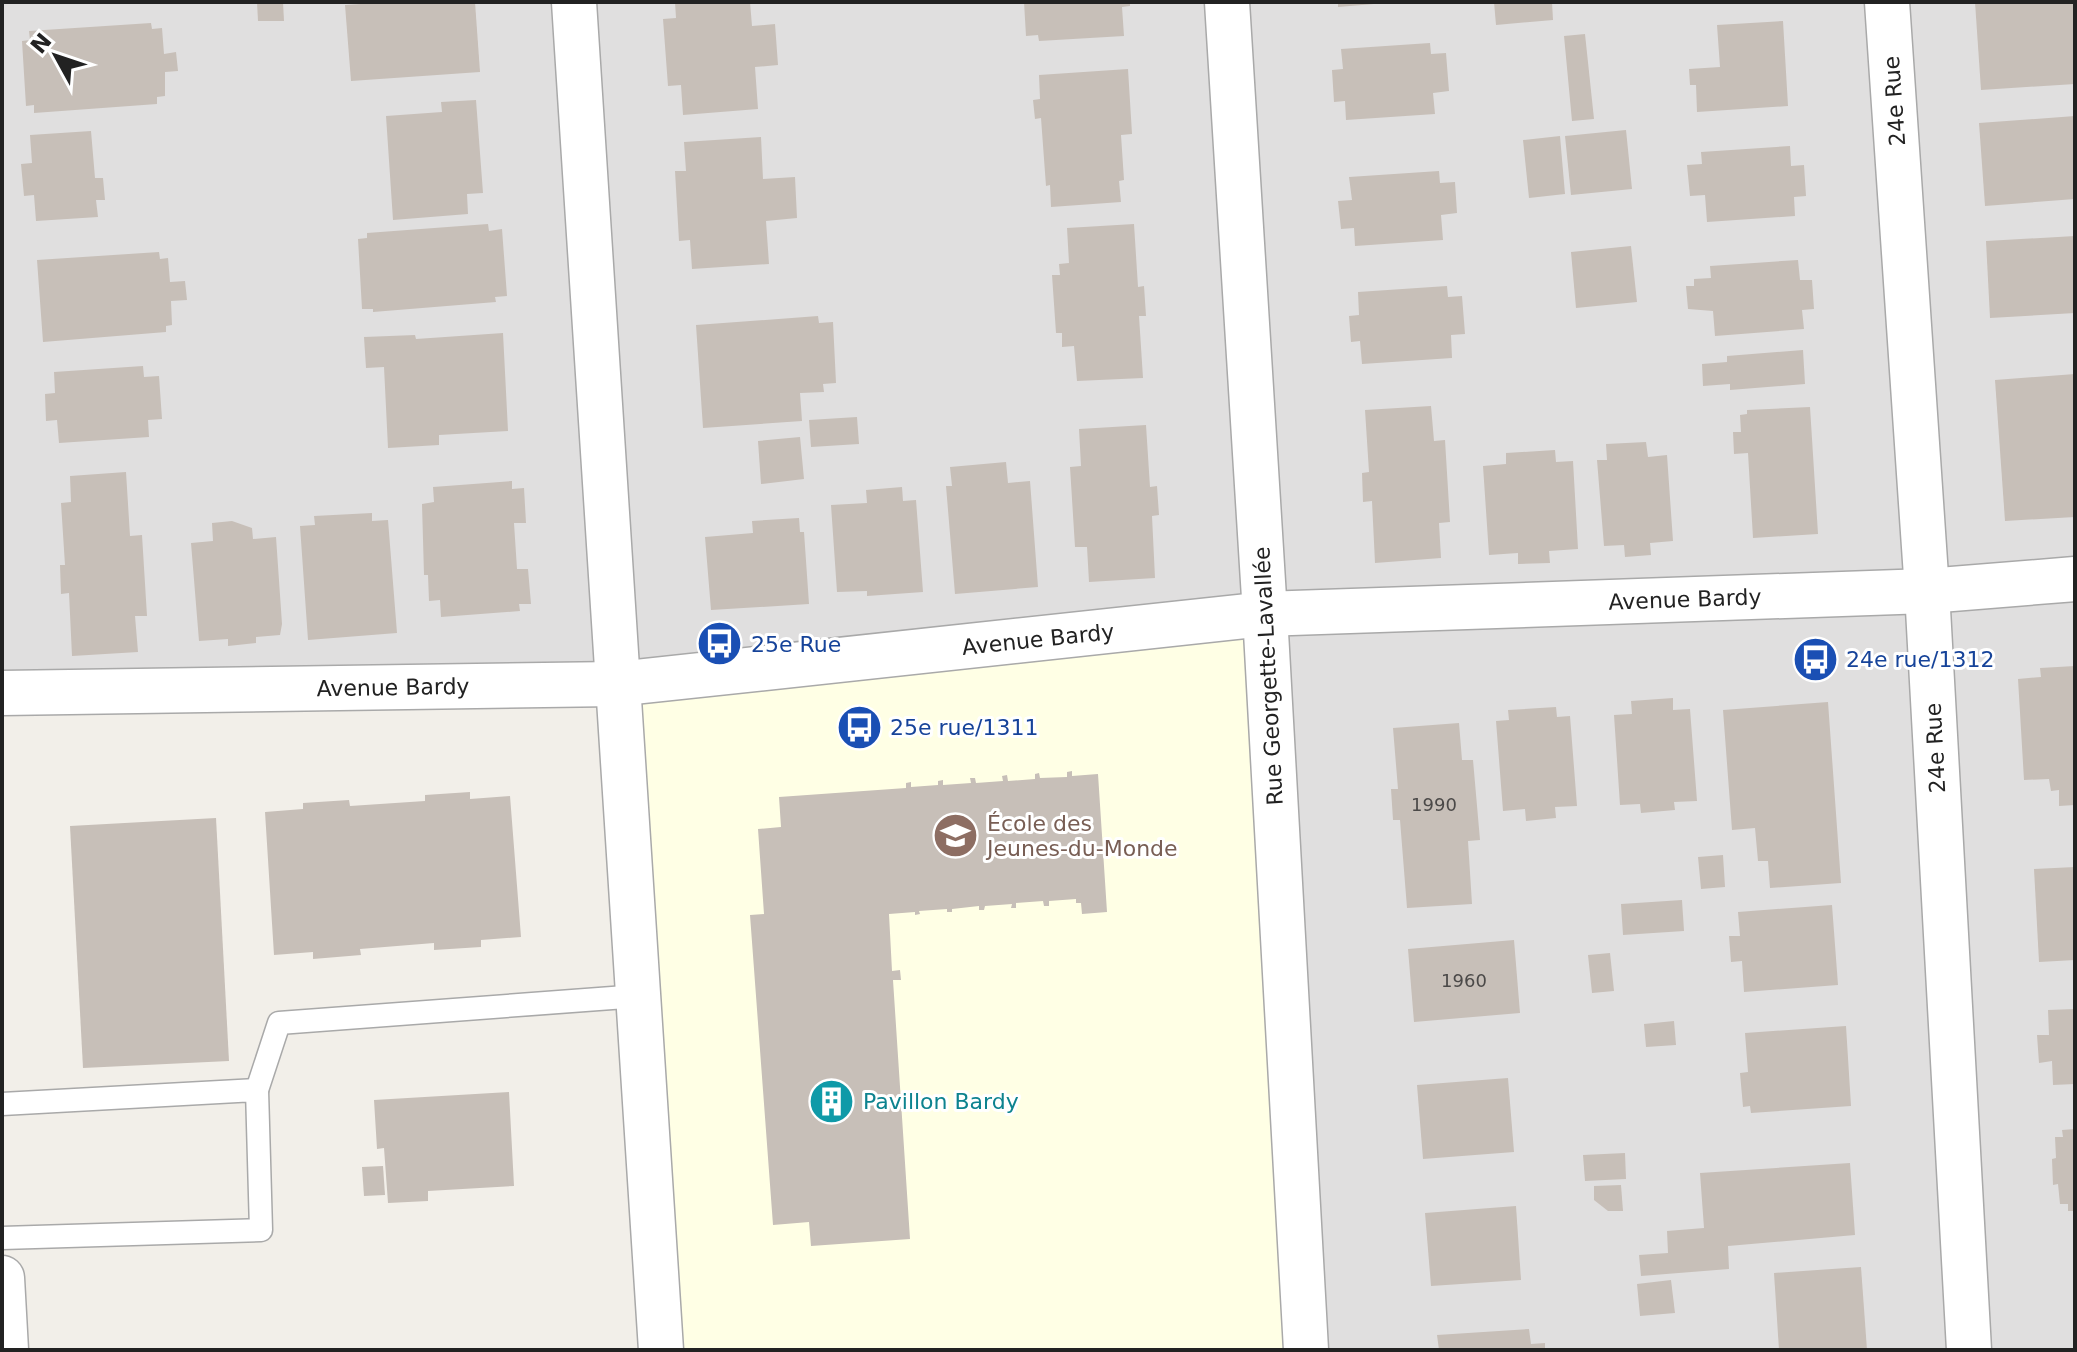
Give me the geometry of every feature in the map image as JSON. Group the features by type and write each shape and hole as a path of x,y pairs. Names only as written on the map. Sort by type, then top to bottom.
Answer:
{"street":[{"path":"574,2 661,1350"},
{"name":"Rue Georgette-Lavallée","path":"1227,2 1306,1350"},
{"name":"24e Rue","path":"1887,2 1927,591 1969,1350"},
{"name":"Avenue Bardy","path":"2,693 616,684 1265,614 1927,591 2075,579"},
{"path":"2,1278 6,1350"}],"lane":[{"path":"2,1238 261,1230 257,1090 279,1023 639,996"},
{"path":"2,1104 257,1090"}],"shaded area":[{"path":"2,2 2075,2 2075,1350 1306,1350 616,684 2,693"},
{"name":"École des Jeunes-du-Monde","path":"1265,614 1306,1350 669,1350 616,684"}],"building":[{"path":"257,2 283,2 284,21 258,21"},
{"path":"475,2 480,72 351,81 345,5"},
{"path":"675,2 750,2 752,26 775,24 778,65 755,67 758,109 683,115 681,85 668,86 663,19 676,18"},
{"path":"1024,2 1130,2 1130,6 1122,7 1124,36 1039,41 1038,35 1026,36"},
{"path":"1338,2 1374,2 1374,4 1338,7"},
{"path":"1494,2 1552,2 1553,20 1496,25"},
{"path":"1975,2 2075,2 2075,84 1981,90"},
{"path":"1783,21 1788,106 1697,112 1696,85 1690,85 1689,69 1720,67 1717,25"},
{"path":"151,23 152,29 162,28 164,54 176,52 178,71 165,72 165,96 157,97 157,104 34,113 34,105 26,106 22,41 30,40 29,31"},
{"path":"1585,34 1594,119 1572,121 1564,36"},
{"path":"1430,43 1431,54 1446,53 1449,91 1433,93 1435,114 1346,120 1345,101 1334,102 1332,70 1343,69 1341,49"},
{"path":"1128,69 1132,134 1121,135 1124,180 1119,181 1121,202 1051,207 1050,185 1046,186 1041,118 1035,119 1033,100 1040,99 1039,75"},
{"path":"476,100 483,193 467,194 468,214 393,220 386,116 442,112 441,102"},
{"path":"2075,116 2075,199 1985,206 1979,123"},
{"path":"1626,130 1632,189 1571,195 1565,136"},
{"path":"91,131 95,178 103,178 105,200 96,200 98,217 36,221 34,195 24,196 21,164 32,163 30,135"},
{"path":"1560,136 1565,194 1529,198 1523,140"},
{"path":"761,137 763,179 795,177 797,218 766,221 769,264 692,269 690,240 679,241 675,171 686,171 684,142"},
{"path":"1790,146 1791,166 1804,165 1806,196 1794,197 1795,216 1707,222 1705,195 1690,196 1687,165 1702,164 1701,152"},
{"path":"1439,171 1440,183 1455,182 1457,213 1441,215 1443,240 1355,246 1354,228 1341,229 1338,201 1352,200 1349,177"},
{"path":"488,224 489,231 502,229 507,296 495,297 496,302 373,312 373,309 362,309 358,239 367,238 367,233"},
{"path":"1134,224 1138,287 1144,286 1146,316 1139,316 1143,378 1077,381 1074,346 1062,347 1062,333 1056,333 1052,275 1060,275 1059,264 1069,263 1067,228"},
{"path":"2075,236 2075,313 1990,318 1986,241"},
{"path":"1631,246 1637,302 1576,308 1571,252"},
{"path":"159,252 160,259 168,258 170,282 185,281 187,300 171,301 172,325 166,326 166,332 43,342 37,260"},
{"path":"1798,260 1800,280 1812,280 1814,309 1802,310 1804,329 1715,336 1713,311 1688,309 1686,286 1694,286 1694,279 1711,278 1710,266"},
{"path":"1447,286 1448,297 1462,296 1465,334 1451,335 1452,358 1362,364 1360,341 1351,342 1349,316 1359,315 1358,292"},
{"path":"818,316 819,323 833,322 836,383 823,384 824,392 800,393 802,421 703,428 696,325"},
{"path":"503,333 508,431 439,435 439,445 388,448 384,367 366,368 364,337 415,335 416,339"},
{"path":"1803,350 1805,384 1730,390 1730,384 1703,386 1702,364 1727,362 1727,356"},
{"path":"143,366 144,377 159,376 162,419 148,420 149,437 59,443 57,420 46,421 45,394 55,393 54,372"},
{"path":"2075,374 2075,517 2005,521 1995,380"},
{"path":"1431,406 1434,441 1445,440 1450,522 1439,523 1441,558 1375,563 1372,501 1363,502 1362,473 1369,472 1365,410"},
{"path":"1810,407 1818,534 1753,538 1748,453 1734,454 1733,432 1741,432 1740,415 1747,414 1747,410"},
{"path":"857,417 859,444 811,447 809,420"},
{"path":"1146,425 1150,487 1157,486 1159,515 1152,516 1155,578 1089,582 1087,547 1075,547 1070,467 1081,466 1079,429"},
{"path":"800,437 804,479 761,484 758,441"},
{"path":"1646,442 1648,457 1667,455 1673,541 1650,543 1651,555 1625,557 1624,545 1604,546 1597,460 1607,460 1606,444"},
{"path":"1555,450 1556,462 1573,461 1578,549 1549,551 1550,563 1518,564 1518,553 1489,555 1483,466 1506,464 1506,453"},
{"path":"1006,462 1008,483 1030,481 1038,587 955,594 946,486 952,486 950,467"},
{"path":"126,472 130,536 142,535 147,616 135,616 138,652 72,656 69,593 61,594 60,565 65,565 61,503 71,502 70,476"},
{"path":"512,481 512,489 524,488 526,523 514,523 517,569 528,569 531,604 519,604 520,611 441,617 440,600 429,601 428,575 424,575 422,504 434,502 433,487"},
{"path":"902,487 903,501 916,500 923,592 867,596 867,591 837,592 831,505 867,503 866,490"},
{"path":"372,513 372,521 388,520 397,633 308,640 300,526 315,525 314,516"},
{"path":"799,518 800,532 804,532 809,604 711,610 705,537 753,533 752,521"},
{"path":"232,521 252,528 253,539 276,537 282,624 280,635 256,637 256,643 228,646 228,639 199,641 191,543 213,541 212,523"},
{"path":"2075,666 2075,805 2059,806 2059,790 2051,791 2049,779 2024,780 2018,679 2041,677 2040,668"},
{"path":"1673,698 1673,710 1690,709 1697,801 1674,802 1675,810 1641,813 1640,804 1620,805 1614,715 1632,714 1631,701"},
{"path":"1828,702 1841,883 1770,888 1768,861 1758,861 1755,828 1732,830 1723,710"},
{"path":"1556,707 1557,717 1570,716 1577,806 1555,807 1556,818 1526,821 1525,809 1503,811 1496,721 1509,720 1508,710"},
{"path":"1459,723 1462,760 1473,760 1480,840 1468,841 1472,904 1407,908 1400,820 1393,820 1391,789 1398,789 1393,728"},
{"name":"Pavillon Bardy","path":"1072,771 1072,776 1098,774 1107,912 1082,914 1081,903 1076,903 1076,899 1049,901 1049,906 1044,906 1043,901 1016,903 1016,908 1011,908 1012,904 985,906 984,910 979,910 979,906 952,909 952,912 947,912 947,909 919,911 920,914 915,915 915,912 889,914 892,971 900,970 901,980 893,980 910,1239 811,1246 809,1222 773,1225 750,915 764,914 758,829 781,827 779,797 906,788 906,783 911,782 911,787 938,785 938,781 943,780 943,785 971,783 970,778 975,778 976,783 1003,781 1002,776 1007,775 1008,781 1035,779 1035,774 1039,773 1040,778 1067,777 1067,772"},
{"path":"470,792 470,799 510,796 521,937 481,940 481,947 434,950 434,943 360,949 361,955 313,959 313,952 274,955 265,812 303,809 303,803 349,800 350,806 425,801 425,795"},
{"path":"216,818 229,1061 83,1068 70,826"},
{"path":"1723,855 1725,887 1701,889 1698,857"},
{"path":"2075,867 2075,960 2039,962 2034,869"},
{"path":"1682,900 1684,931 1623,935 1621,904"},
{"path":"1832,905 1838,985 1744,992 1742,961 1731,962 1729,936 1740,936 1738,912"},
{"path":"1514,940 1520,1013 1414,1022 1408,949"},
{"path":"1610,953 1614,991 1592,993 1588,955"},
{"path":"2075,1009 2075,1084 2053,1085 2052,1061 2039,1063 2037,1035 2049,1035 2048,1010"},
{"path":"1674,1021 1676,1045 1646,1047 1644,1024"},
{"path":"1846,1026 1851,1106 1751,1113 1750,1106 1743,1107 1740,1073 1748,1072 1745,1033"},
{"path":"1508,1078 1514,1152 1423,1159 1417,1085"},
{"path":"509,1092 514,1186 428,1191 428,1201 388,1203 384,1148 377,1149 374,1100"},
{"path":"2075,1129 2075,1211 2068,1211 2068,1204 2060,1204 2058,1184 2053,1185 2052,1159 2056,1158 2055,1137 2063,1137 2062,1130"},
{"path":"1625,1153 1626,1179 1585,1181 1583,1155"},
{"path":"1850,1163 1855,1235 1728,1246 1729,1269 1641,1276 1639,1255 1668,1253 1667,1231 1704,1228 1700,1173"},
{"path":"383,1166 385,1195 364,1196 362,1167"},
{"path":"1621,1185 1623,1211 1608,1211 1594,1200 1594,1186"},
{"path":"1516,1206 1521,1280 1431,1286 1425,1213"},
{"path":"1861,1267 1867,1350 1779,1350 1774,1273"},
{"path":"1671,1280 1675,1313 1640,1316 1637,1284"},
{"path":"1529,1329 1531,1344 1545,1343 1545,1350 1439,1350 1437,1335"}],"place":[{"name":"25e Rue","path":"720,644"},
{"name":"24e rue/1312","path":"1815,659"},
{"name":"25e rue/1311","path":"859,727"},
{"name":"École des Jeunes-du-Monde","path":"956,836"},
{"name":"Pavillon Bardy","path":"832,1101"}]}
